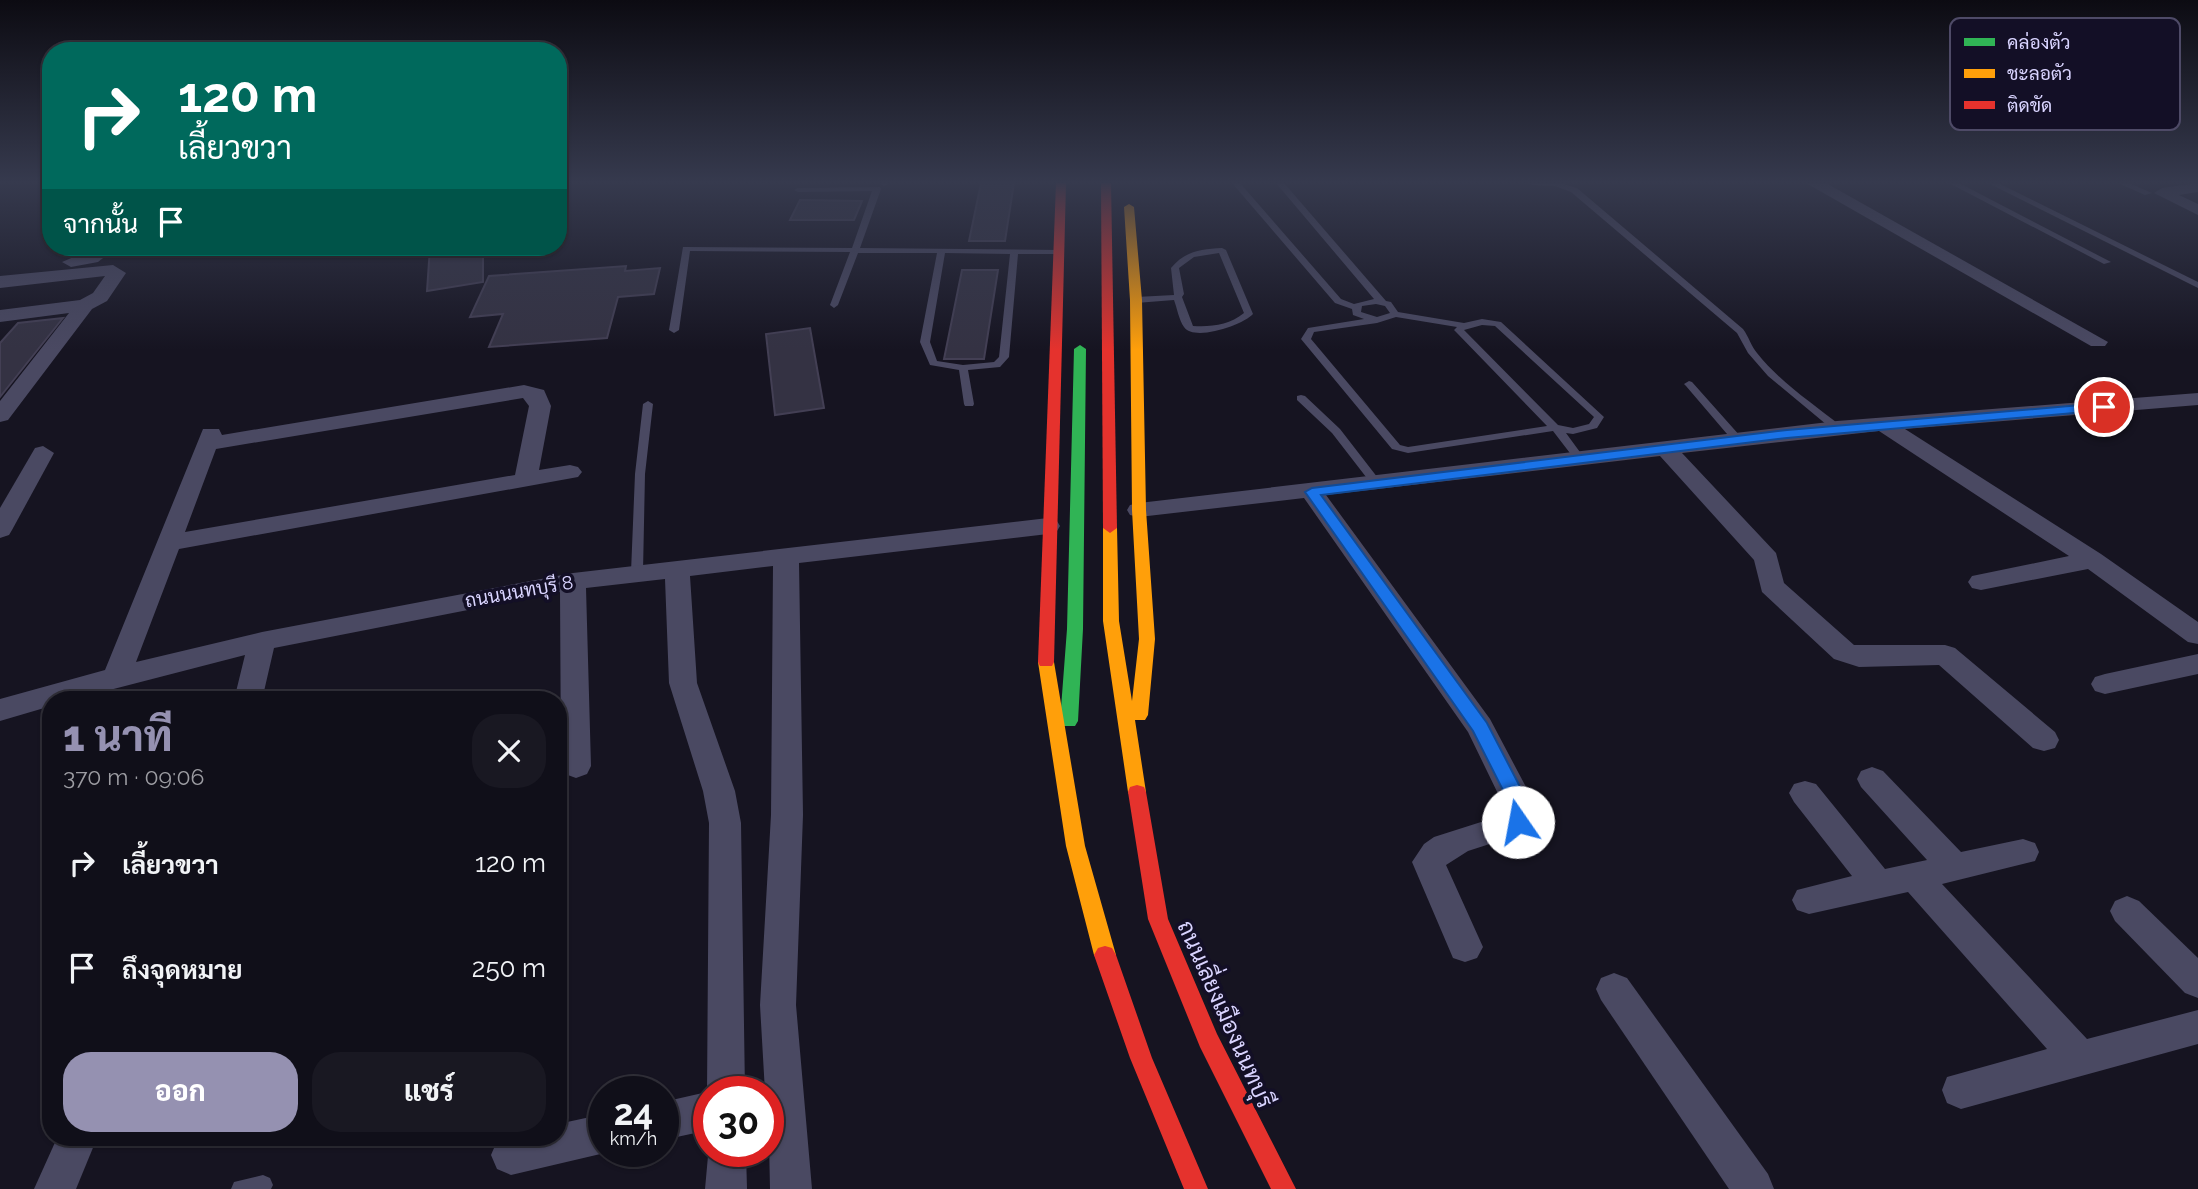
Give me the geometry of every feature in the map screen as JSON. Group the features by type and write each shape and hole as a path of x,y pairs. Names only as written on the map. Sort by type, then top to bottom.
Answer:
{"main road":[{"path":"1060,238 1045,656 1064,791 1087,904 1141,1058 1196,1189"},
{"path":"1107,238 1111,621 1133,768"},
{"path":"1131,238 1136,300 1139,510 1147,639 1133,768"},
{"path":"1064,791 1075,629 1080,336"},
{"name":"ถนนเลี่ยงเมืองนนทบุรี","path":"1133,768 1158,919 1208,1040 1284,1189"}],"street":[{"path":"1913,238 2098,342"},
{"path":"0,269 82,261 95,256"},
{"path":"0,282 117,272 100,297 85,305 0,316"},
{"path":"0,415 85,305"},
{"path":"116,677 209,439 524,391 536,395 540,406 526,479"},
{"path":"1139,510 1312,492 1837,428 2198,399"},
{"path":"1884,425 2092,560 2198,635"},
{"path":"1666,449 1767,559 1768,581 1771,586 1844,652 1859,657 1945,655 2044,740"},
{"path":"0,530 44,453"},
{"path":"168,543 570,472"},
{"path":"1312,492 1480,727 1519,804 1518,822 1503,830 1436,850 1428,862 1465,947"},
{"name":"ถนนนนทบุรี 8","path":"67,691 262,641 573,581 1048,526"},
{"path":"786,558 788,815 778,1005 791,1189"},
{"path":"1981,582 2092,560"},
{"path":"677,569 683,683 719,791 726,823 726,1076"},
{"path":"573,581 576,766"},
{"path":"250,691 262,641"},
{"path":"2105,684 2198,664"},
{"name":"ถนนนนทบุรี 8","path":"0,710 42,698"},
{"path":"1872,779 1954,867"},
{"path":"1805,793 1878,885"},
{"path":"1809,900 2023,852"},
{"path":"1915,877 2081,1059"},
{"path":"2127,911 2198,982"},
{"path":"1614,989 1753,1189"},
{"path":"1961,1090 2198,1027"},
{"path":"567,1142 588,1138"},
{"path":"55,1189 73,1146"},
{"path":"511,1155 551,1146"},
{"path":"726,1167 726,1189"}],"lane":[{"path":"834,305 859,238"},
{"path":"1284,238 1338,301 1355,307 1360,316 1371,320"},
{"path":"1328,238 1382,302"},
{"path":"1628,238 1740,331 1748,340 1750,351 1762,364 1837,428"},
{"path":"2061,238 2107,262"},
{"path":"2104,238 2198,285"},
{"path":"674,330 686,249 1060,252"},
{"path":"1136,300 1177,297 1181,294 1175,268 1181,260 1191,254 1222,250 1249,314 1226,327 1189,328 1177,297"},
{"path":"941,251 925,342 933,363 963,368 997,365 1004,357 1014,252"},
{"path":"1355,307 1363,302 1382,302 1393,307 1395,314"},
{"path":"1464,327 1395,314 1384,320 1311,330 1306,339 1396,447 1408,450 1555,428 1573,431 1593,426 1599,418 1498,324 1482,321 1459,330 1555,428 1580,459"},
{"path":"963,368 969,404"},
{"path":"1689,384 1737,439"},
{"path":"1301,398 1336,430 1377,484"},
{"path":"637,572 640,474 648,404"},
{"path":"241,1189 263,1185"}],"building":[{"path":"970,238 1005,238 1005,241 969,241"},
{"path":"429,256 483,256 483,282 427,291"},
{"path":"626,266 625,271 660,268 654,294 618,297 607,338 489,347 503,314 470,317 489,276"},
{"path":"962,270 998,270 984,359 944,359"},
{"path":"63,318 0,397 0,343 18,323"},
{"path":"810,328 824,408 775,415 766,334"}],"traffic: fast":[{"path":"1069,721 1075,629 1080,349"}],"traffic: slow":[{"path":"1131,238 1136,300 1139,510 1147,639 1139,715"},
{"path":"1110,528 1111,621 1137,792"},
{"path":"1046,662 1075,846 1105,955"}],"traffic: jam":[{"path":"1046,662 1059,238"},
{"path":"1107,238 1110,528"},
{"path":"1137,792 1158,919 1208,1040 1284,1189"},
{"path":"1105,955 1141,1058 1196,1189"}],"route":[{"path":"1518,822 1519,804 1480,727 1312,492 1837,428 2104,407"}]}
